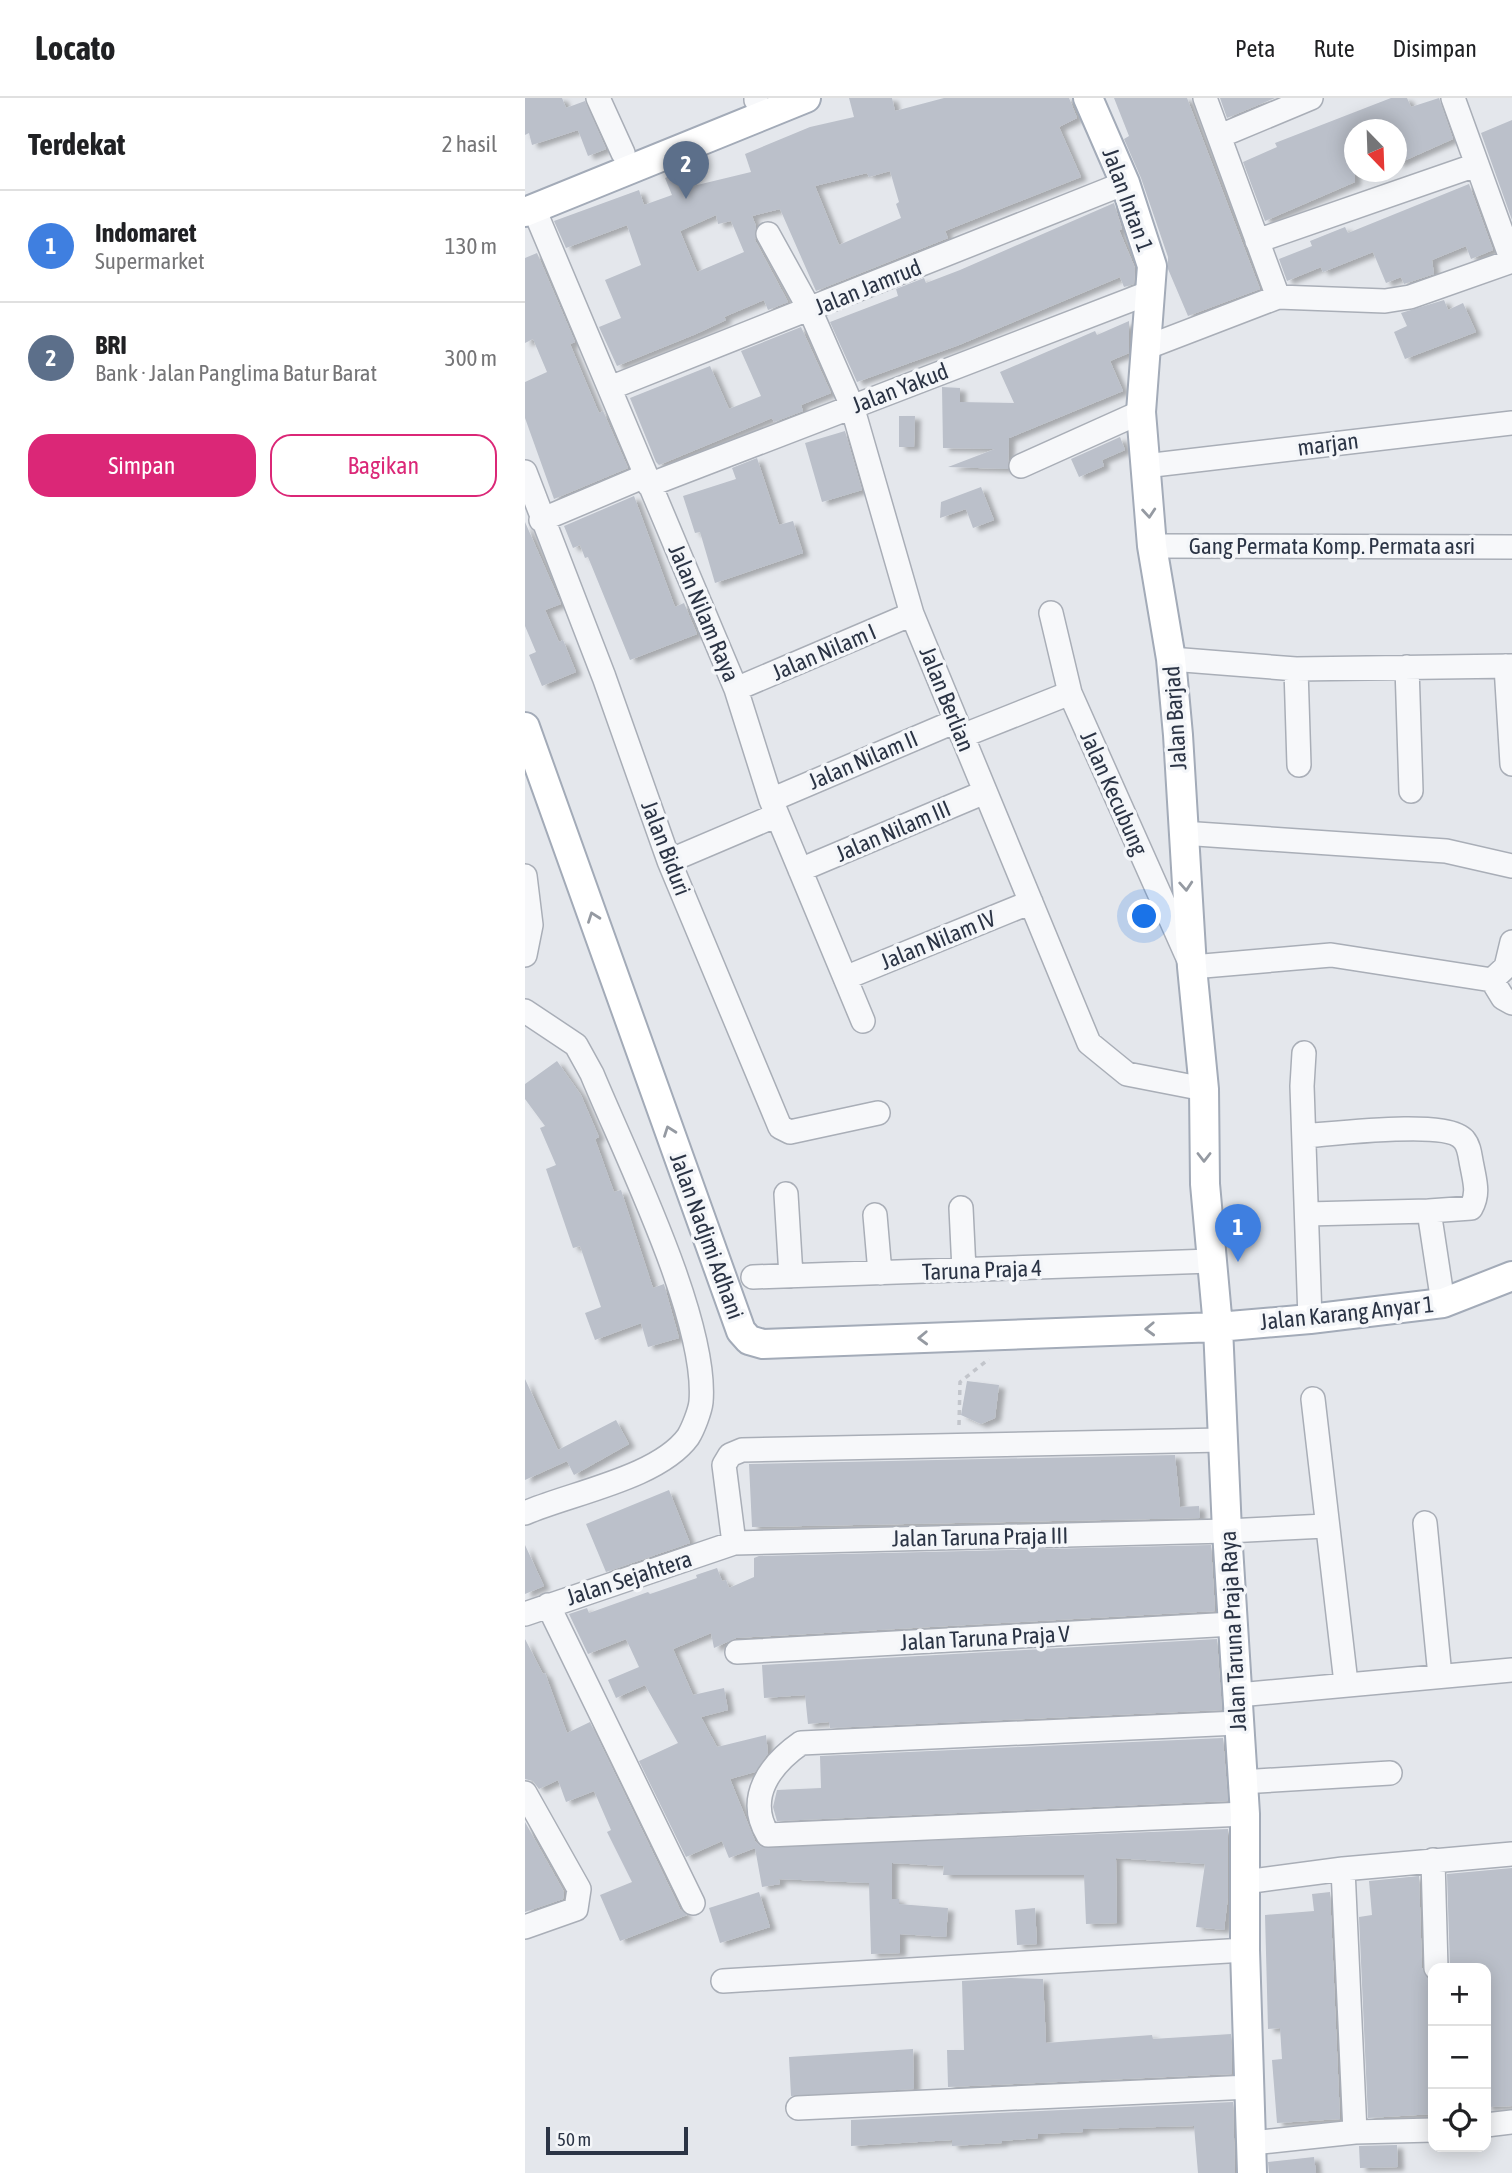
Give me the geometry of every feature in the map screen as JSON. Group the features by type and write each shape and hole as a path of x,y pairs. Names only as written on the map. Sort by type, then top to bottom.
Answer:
{"main road":[{"path":"528,204 806,98"},
{"name":"Jalan Intan 1","path":"1089,98 1125,183 1152,265 1145,348"},
{"path":"528,204 623,153 758,99"},
{"name":"Jalan Barjad","path":"1145,348 1141,412 1145,466 1152,545 1171,659 1192,967 1204,1089"},
{"name":"Jalan Nadjmi Adhani","path":"525,727 741,1331 749,1340 763,1344 1218,1327"},
{"name":"Jalan Taruna Praja Raya","path":"1204,1089 1205,1184 1218,1327 1227,1531 1245,1814 1245,1950 1252,2173"},
{"name":"Jalan Karang Anyar 1","path":"1218,1327 1310,1320 1443,1303 1512,1276"}],"street":[{"path":"598,98 623,153"},
{"path":"1205,98 1278,297"},
{"path":"1220,136 1311,98"},
{"path":"1145,348 1278,297 1385,301 1410,297 1512,261 1503,211 1476,165 1453,98"},
{"path":"1257,241 1476,165"},
{"name":"Jalan Jamrud","path":"610,388 1125,183"},
{"name":"Jalan Nilam Raya","path":"528,204 610,388 736,689 774,808 863,1021"},
{"name":"Jalan Berlian","path":"768,233 810,310 852,405 912,614 1089,1043 1127,1074 1204,1089"},
{"name":"Jalan Yakud","path":"541,520 1151,292"},
{"path":"1021,466 1141,412"},
{"name":"marjan","path":"1145,466 1512,423"},
{"name":"Jalan Biduri","path":"525,472 541,520 604,677 669,861 780,1126 790,1132 878,1113"},
{"name":"Gang Permata Komp. Permata asri","path":"1152,545 1512,547"},
{"name":"Jalan Kecubung","path":"1051,613 1070,694 1192,967"},
{"name":"Jalan Nilam I","path":"736,689 912,614"},
{"path":"1171,659 1296,669 1509,666 1512,764"},
{"path":"1407,667 1411,791"},
{"path":"1296,669 1299,765"},
{"name":"Jalan Nilam II","path":"669,861 774,808 959,728 1070,694"},
{"name":"Jalan Nilam III","path":"800,870 985,792"},
{"path":"1182,832 1445,850 1512,866"},
{"path":"525,876 531,925 525,955"},
{"name":"Jalan Nilam IV","path":"845,978 1031,902"},
{"path":"1492,980 1506,967 1512,942"},
{"path":"1192,967 1331,955 1492,980 1503,998 1512,1003"},
{"path":"525,1010 576,1045 592,1074 670,1264 691,1332 701,1404 688,1436 667,1457 635,1473 526,1510"},
{"path":"1304,1053 1310,1320"},
{"path":"1304,1136 1406,1128 1453,1133 1464,1139 1468,1147 1477,1198 1471,1208 1307,1214"},
{"path":"786,1194 792,1276"},
{"path":"961,1208 964,1270"},
{"path":"1429,1211 1443,1303"},
{"path":"875,1215 880,1273"},
{"name":"Taruna Praja 4","path":"753,1278 1211,1261"},
{"path":"1313,1399 1325,1526 1346,1683"},
{"path":"734,1543 724,1465 730,1455 742,1450 1222,1440"},
{"path":"1425,1523 1440,1676"},
{"name":"Jalan Taruna Praja III","path":"734,1543 1227,1531 1325,1526"},
{"name":"Jalan Sejahtera","path":"525,1614 734,1543"},
{"path":"548,1605 694,1903"},
{"name":"Jalan Taruna Praja V","path":"737,1652 1233,1624"},
{"path":"1238,1695 1346,1683 1512,1670"},
{"path":"1238,1723 801,1743 779,1759 758,1796 763,1827 768,1835 1245,1814"},
{"path":"1241,1782 1390,1773"},
{"path":"525,1927 576,1909 579,1900 579,1889 528,1804"},
{"path":"1245,1882 1343,1869 1512,1854"},
{"path":"1433,1860 1436,1963"},
{"path":"1343,1869 1355,2132"},
{"path":"723,1981 1245,1950"},
{"path":"798,2108 1251,2087"},
{"path":"1491,2124 1512,2122"},
{"path":"1252,2143 1355,2132 1428,2130"}],"path":[{"path":"958,1446 960,1382 990,1358"}],"building":[{"path":"525,98 562,98 566,108 585,101 606,149 588,156 578,130 532,145 529,133 525,135"},
{"path":"849,98 892,98 895,111 944,98 1069,98 1077,118 1059,127 1081,177 945,231 948,238 816,291 780,209 752,216 756,226 755,240 788,302 768,310 764,300 724,317 726,320 696,334 617,366 599,327 621,318 605,280 641,265 627,225 566,248 554,221 639,190 644,205 672,195 665,178 686,169 693,186 751,172 745,154 810,127 854,117","holes":["890,171 901,218 839,245 815,186 867,173 869,177","716,215 718,224 731,221 744,252 697,272 680,231"]},
{"path":"1114,98 1187,98 1260,289 1188,316 1168,269 1168,257 1141,178 1124,139 1129,136"},
{"path":"1220,98 1275,98 1227,118"},
{"path":"1391,98 1407,98 1411,107 1439,98 1453,139 1407,160 1407,119 1344,119 1344,182 1355,182 1265,221 1243,162 1277,147 1275,143"},
{"path":"1512,120 1512,220 1481,133"},
{"path":"1469,184 1493,250 1471,259 1466,246 1432,260 1434,274 1404,284 1401,277 1386,283 1373,252 1323,272 1321,267 1287,281 1279,259 1312,246 1310,241 1345,227 1348,233"},
{"path":"1114,203 1122,229 1119,230 1135,268 1134,284 1124,287 1120,277 959,345 857,382 830,322 898,296 896,289 924,278 926,283 960,270"},
{"path":"537,253 575,342 570,344 599,413 603,411 628,468 554,499 525,418 525,382 547,372 533,339 525,343 525,258"},
{"path":"1444,300 1448,310 1463,303 1476,332 1405,359 1394,332 1407,326 1401,313"},
{"path":"1129,321 1129,353 1110,361 1123,391 1009,438 1008,469 948,467 995,449 943,448 942,387 960,388 960,402 1014,403 1000,372 1095,331 1097,335"},
{"path":"801,327 831,393 801,405 803,411 774,422 772,418 659,465 656,462 630,398 710,366 729,409 761,396 741,351"},
{"path":"899,416 915,416 914,447 899,447"},
{"path":"845,431 862,490 822,502 805,443"},
{"path":"1120,437 1125,450 1102,460 1104,466 1079,477 1071,459"},
{"path":"757,458 779,525 793,521 803,553 715,583 700,532 695,533 683,496 736,479 732,468"},
{"path":"981,487 994,520 973,528 966,509 940,518 941,502"},
{"path":"634,496 675,607 684,603 697,634 630,660 588,557 585,558 580,545 573,548 564,526"},
{"path":"525,522 561,604 545,610 559,642 563,640 576,672 542,686 529,655 536,652 525,626"},
{"path":"557,1061 581,1095 599,1137 595,1139 614,1192 621,1190 653,1288 664,1284 679,1338 648,1347 641,1323 595,1340 585,1313 601,1307 580,1246 573,1248 546,1169 556,1165 540,1128 545,1126 525,1099 525,1084"},
{"path":"525,1379 558,1450 616,1420 629,1444 574,1475 567,1461 525,1480"},
{"path":"967,1381 999,1385 995,1418 981,1424 961,1415"},
{"path":"1175,1455 1180,1507 1199,1506 1200,1518 752,1527 749,1464"},
{"path":"669,1490 690,1543 606,1572 586,1524"},
{"path":"525,1545 544,1586 525,1594"},
{"path":"1211,1545 1215,1611 736,1638 714,1648 711,1633 673,1649 693,1695 724,1688 728,1710 701,1717 717,1747 766,1735 768,1753 755,1772 730,1779 755,1841 761,1847 1228,1829 1228,1897 1224,1930 1196,1927 1205,1864 1116,1858 1117,1923 1086,1924 1084,1875 943,1875 944,1866 892,1863 892,1899 899,1899 899,1904 948,1908 946,1937 900,1934 900,1953 871,1954 869,1883 779,1879 780,1884 762,1887 755,1848 729,1858 722,1841 686,1857 639,1761 678,1743 645,1685 616,1698 608,1680 639,1667 626,1639 588,1654 569,1614 587,1608 589,1613 697,1578 696,1575 717,1568 722,1581 726,1580 729,1588 754,1577 754,1558 759,1556"},
{"path":"525,1639 543,1674 545,1673 567,1733 590,1722 680,1909 687,1915 620,1941 600,1895 632,1882 607,1832 611,1830 594,1791 566,1802 558,1780 539,1789 533,1781 525,1779"},
{"path":"1217,1639 1222,1710 830,1728 829,1722 808,1724 805,1695 764,1698 762,1665"},
{"path":"1223,1738 1228,1801 777,1821 773,1807 777,1790 821,1788 820,1756"},
{"path":"525,1822 564,1892 563,1899 525,1912"},
{"path":"1512,1868 1512,2106 1491,2107 1491,1963 1450,1963 1447,1874"},
{"path":"1419,1876 1422,1968 1428,1978 1428,2114 1368,2118 1359,1917 1372,1915 1369,1881"},
{"path":"759,1892 770,1927 720,1943 709,1908"},
{"path":"1330,1892 1340,2119 1277,2123 1272,2060 1282,2059 1280,2028 1268,2029 1265,1915 1314,1911 1312,1894"},
{"path":"1035,1908 1037,1944 1017,1945 1015,1910"},
{"path":"1043,1979 1046,2043 1152,2035 1153,2039 1231,2034 1232,2074 948,2087 947,2050 964,2050 962,1981"},
{"path":"913,2049 914,2089 791,2096 789,2057"},
{"path":"1233,2102 1235,2173 1198,2173 1194,2126 1083,2129 1083,2132 1038,2134 1038,2138 1002,2143 952,2146 952,2140 851,2146 851,2120"},
{"path":"1397,2145 1398,2167 1360,2168 1359,2146"},
{"path":"1314,2157 1316,2173 1269,2173 1268,2162"}],"place":[{"name":"BRI","path":"686,199"},
{"name":"Indomaret","path":"1238,1262"}]}
